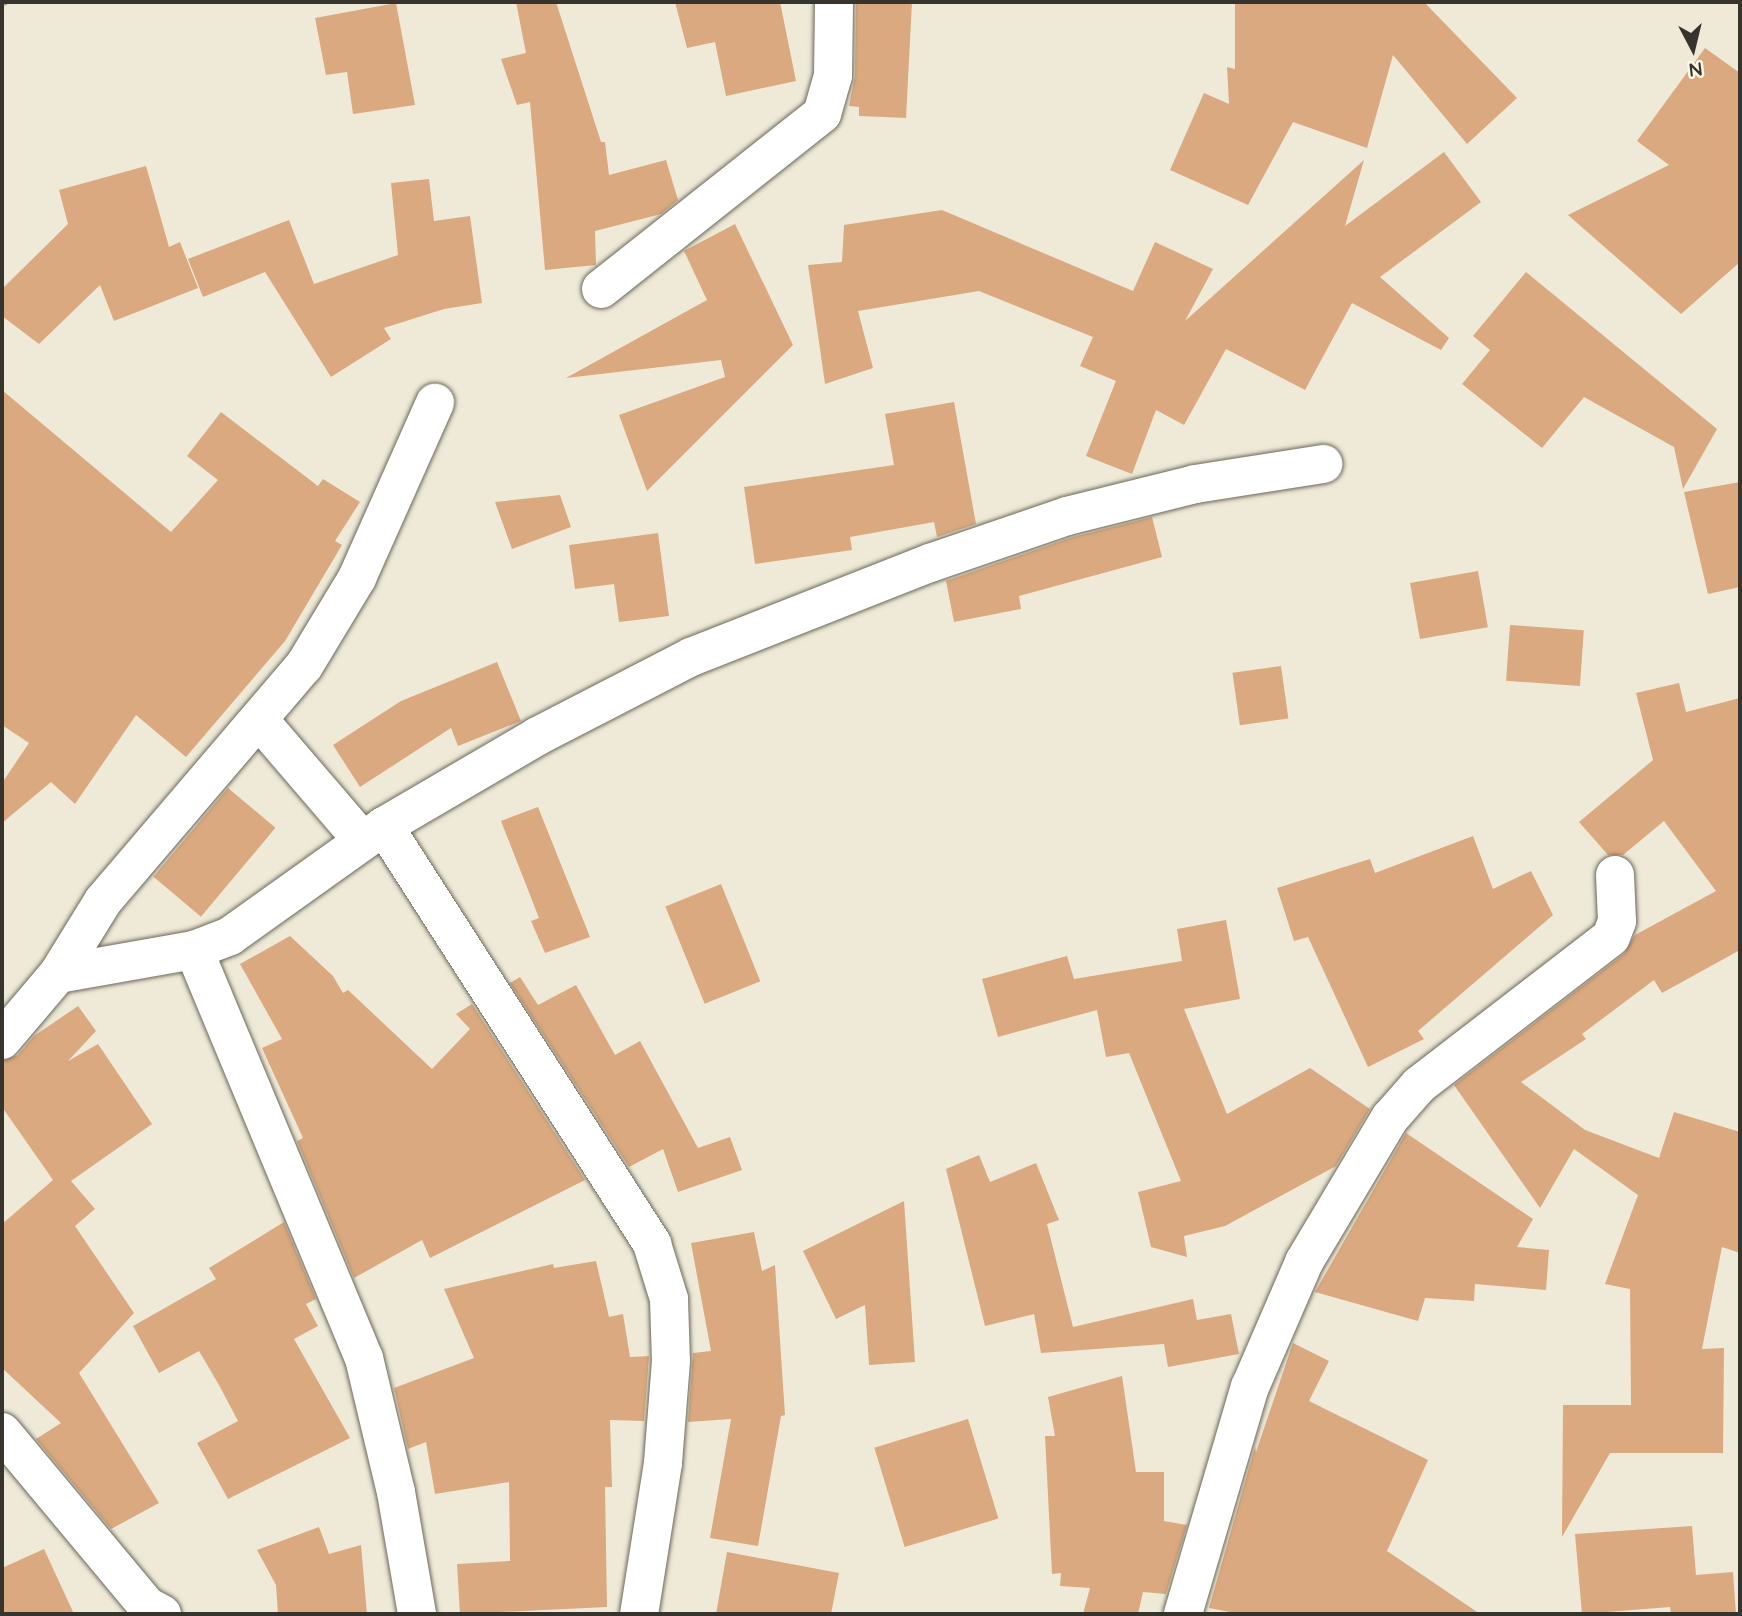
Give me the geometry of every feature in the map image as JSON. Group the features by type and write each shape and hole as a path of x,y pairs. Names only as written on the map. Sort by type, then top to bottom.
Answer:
{"street":[{"path":"601,289 822,114 833,76 834,2"},
{"path":"2,1040 58,974 103,901 260,721 304,666 357,578 435,403"},
{"path":"58,974 194,950 230,936 374,833 538,736 691,657 930,563 1067,516 1195,484 1323,464"},
{"path":"260,721 374,833 652,1244 669,1299 671,1361 663,1463 639,1614"},
{"path":"1183,1614 1250,1387 1304,1262 1390,1118 1419,1085 1611,937 1617,920 1615,876"},
{"path":"194,950 364,1358 396,1492 417,1614"},
{"path":"2,1432 147,1611"}],"building":[{"path":"516,2 556,2 601,142 605,142 609,175 666,160 678,200 661,214 595,231 596,265 545,270 530,102 517,105 501,59 526,53"},
{"path":"675,2 780,2 796,81 726,96 715,42 687,48"},
{"path":"856,2 912,2 906,118 859,116 859,107 849,106 855,76"},
{"path":"1235,2 1424,2 1517,98 1467,144 1393,55 1367,148 1293,122 1248,205 1170,170 1204,93 1229,104 1227,67 1235,69"},
{"path":"396,3 415,105 353,114 347,72 326,75 315,18"},
{"path":"1705,48 1740,73 1740,262 1681,314 1568,215 1669,165 1637,141"},
{"path":"1444,152 1481,202 1380,277 1449,338 1441,350 1352,303 1305,390 1226,349 1184,425 1156,410 1132,474 1086,456 1116,381 1080,366 1093,337 979,291 858,311 873,368 825,384 808,265 842,262 844,225 942,210 1133,291 1155,242 1213,269 1185,321 1364,160 1345,226"},
{"path":"146,166 169,247 180,242 198,288 114,321 100,285 39,344 2,316 2,289 68,224 59,190"},
{"path":"429,179 434,221 470,216 482,303 444,309 384,328 391,339 331,377 265,272 203,297 188,259 289,220 314,284 398,255 391,183"},
{"path":"735,224 793,345 647,491 619,415 725,377 721,360 566,378 707,300 684,251"},
{"path":"1526,272 1717,429 1683,489 1674,447 1584,397 1542,448 1462,384 1490,350 1473,336"},
{"path":"2,390 171,532 218,480 187,456 221,412 318,486 323,479 360,502 335,541 342,545 285,641 186,757 136,715 75,804 51,782 2,823 2,783 29,743 2,725"},
{"path":"954,402 976,524 937,537 934,522 850,537 852,550 755,564 744,487 894,465 885,414"},
{"path":"1740,482 1740,587 1708,594 1684,492"},
{"path":"560,495 571,527 512,549 495,502"},
{"path":"1152,517 1162,557 1019,596 1021,609 954,622 946,581 1073,537"},
{"path":"658,533 669,616 619,622 614,584 575,589 569,545"},
{"path":"1478,571 1488,627 1420,639 1410,583"},
{"path":"1510,625 1584,630 1580,686 1506,681"},
{"path":"497,662 521,721 458,746 451,728 360,787 333,745 401,701"},
{"path":"1281,666 1288,718 1240,725 1232,673"},
{"path":"1679,683 1686,712 1740,698 1740,950 1662,993 1654,980 1582,1034 1586,1039 1521,1082 1585,1130 1659,1158 1674,1112 1740,1132 1740,1253 1722,1247 1702,1349 1724,1348 1723,1453 1610,1453 1562,1537 1563,1405 1631,1405 1630,1289 1605,1284 1638,1195 1574,1149 1540,1208 1454,1085 1624,954 1635,935 1716,891 1664,821 1623,855 1608,855 1579,822 1653,760 1636,693"},
{"path":"228,788 275,828 201,917 153,877"},
{"path":"538,807 590,937 545,953 531,921 539,918 501,821"},
{"path":"1473,836 1493,889 1531,871 1553,915 1418,1031 1424,1039 1368,1067 1308,937 1294,941 1277,888 1370,859 1375,873"},
{"path":"721,884 760,981 705,1004 665,906"},
{"path":"1226,920 1240,999 1184,1009 1227,1114 1310,1068 1370,1109 1336,1166 1225,1226 1184,1236 1187,1257 1151,1247 1138,1192 1181,1181 1129,1053 1106,1057 1097,1010 998,1037 982,979 1067,956 1074,979 1182,961 1177,929"},
{"path":"290,936 333,976 343,993 348,990 432,1069 470,1029 456,1014 472,1004 585,1180 430,1258 422,1240 354,1278 297,1141 303,1138 262,1048 282,1039 240,964"},
{"path":"520,977 538,1005 576,985 615,1055 640,1041 698,1148 730,1137 742,1170 678,1192 663,1149 629,1167 510,983"},
{"path":"78,1006 96,1031 68,1061 98,1044 152,1124 71,1181 95,1209 75,1226 134,1313 79,1373 159,1503 111,1529 36,1439 61,1423 2,1368 2,1224 53,1180 2,1107 2,1061 18,1055 34,1036"},
{"path":"1406,1133 1533,1219 1517,1247 1549,1250 1546,1290 1475,1284 1474,1301 1425,1298 1418,1321 1315,1292"},
{"path":"979,1155 990,1182 1036,1163 1059,1220 1047,1224 1073,1327 1193,1299 1197,1320 1231,1314 1239,1354 1168,1367 1164,1344 1041,1353 1034,1314 985,1326 946,1169"},
{"path":"904,1201 915,1362 869,1365 865,1305 836,1319 803,1251"},
{"path":"284,1222 316,1299 306,1304 318,1326 294,1339 350,1438 228,1499 197,1443 238,1421 219,1385 199,1351 159,1373 133,1326 216,1279 209,1268"},
{"path":"754,1232 762,1271 775,1265 785,1415 781,1416 758,1546 710,1538 731,1419 688,1422 693,1353 711,1351 691,1243"},
{"path":"596,1261 609,1317 623,1314 630,1357 649,1356 644,1421 610,1420 612,1487 605,1487 607,1607 460,1614 457,1564 510,1561 509,1482 435,1494 426,1442 408,1449 394,1388 474,1358 444,1289 553,1264 554,1268"},
{"path":"1293,1343 1329,1361 1309,1401 1428,1460 1387,1551 1480,1614 1240,1614 1209,1608 1255,1447 1256,1452"},
{"path":"1122,1376 1136,1472 1164,1472 1164,1521 1187,1525 1166,1594 1143,1592 1138,1614 1083,1614 1090,1588 1060,1586 1061,1573 1052,1574 1045,1436 1055,1436 1048,1397"},
{"path":"968,1419 998,1518 905,1547 874,1448"},
{"path":"1692,1526 1696,1575 1733,1572 1736,1614 1671,1614 1670,1607 1582,1614 1575,1534"},
{"path":"319,1527 329,1554 361,1545 367,1614 278,1614 276,1585 257,1550"},
{"path":"44,1549 74,1614 2,1614 2,1568"},
{"path":"727,1552 839,1573 831,1614 716,1614"}]}
